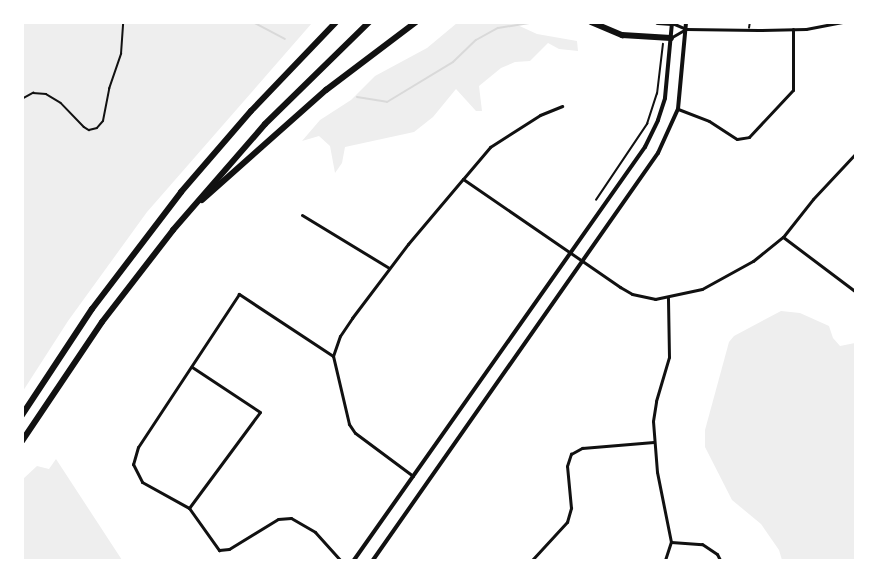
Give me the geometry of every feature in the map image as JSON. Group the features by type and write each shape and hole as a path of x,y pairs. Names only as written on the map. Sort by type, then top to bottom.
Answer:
{"highway":[{"path":"22,415 98,301 181,192 258,103 336,22"},
{"path":"22,441 102,322 184,217 265,124 369,22"},
{"path":"184,217 320,94 416,22"},
{"path":"591,22 622,35 671,38"},
{"path":"658,22 672,23"}],"street":[{"path":"373,561 658,153 678,109 686,22"},
{"path":"354,561 636,160 658,120 668,84 672,23 686,29 793,29 842,22"},
{"path":"671,38 686,29"},
{"path":"678,109 709,122 737,140 749,137 789,97 793,90 793,29"},
{"path":"413,476 355,433 350,424 333,356 345,328 389,268 490,147 540,115 562,106"},
{"path":"463,179 632,294 655,299 702,289 732,275 783,237 813,199 855,153"},
{"path":"302,215 389,268"},
{"path":"783,237 855,292"},
{"path":"333,356 239,294 138,447 133,464 142,482 189,508 219,550 229,549 278,519 291,518 315,532 340,561"},
{"path":"665,561 671,542 654,442 654,412 669,357 668,298"},
{"path":"189,508 260,412 192,367"},
{"path":"532,561 567,522 570,508 567,466 571,454 582,448 654,442"},
{"path":"671,542 702,544 717,554 720,561"}],"lane":[{"path":"749,29 750,22"}],"path":[{"path":"22,99 33,93 46,94 61,103 84,127 89,130 97,128 103,121 109,89 121,54 123,22"},
{"path":"596,200 647,123 657,94 662,51"}],"shaded area":[{"path":"23,23 312,23 147,212 68,321 23,391"},
{"path":"457,23 513,23 537,34 577,41 578,51 559,49 548,43 530,61 515,62 501,68 479,86 482,111 476,111 456,89 433,117 414,132 345,147 342,163 335,173 330,146 319,136 302,141 320,120 351,100 375,76 427,48"},
{"path":"781,311 800,313 829,326 833,338 840,346 855,343 855,560 782,560 779,550 761,524 732,500 705,447 705,430 729,342 734,336"},
{"path":"56,459 122,560 23,560 23,479 37,466 49,469"}],"waterway":[{"path":"253,22 285,39"},
{"path":"357,97 387,102 453,62 476,40 498,28 536,22"}]}
